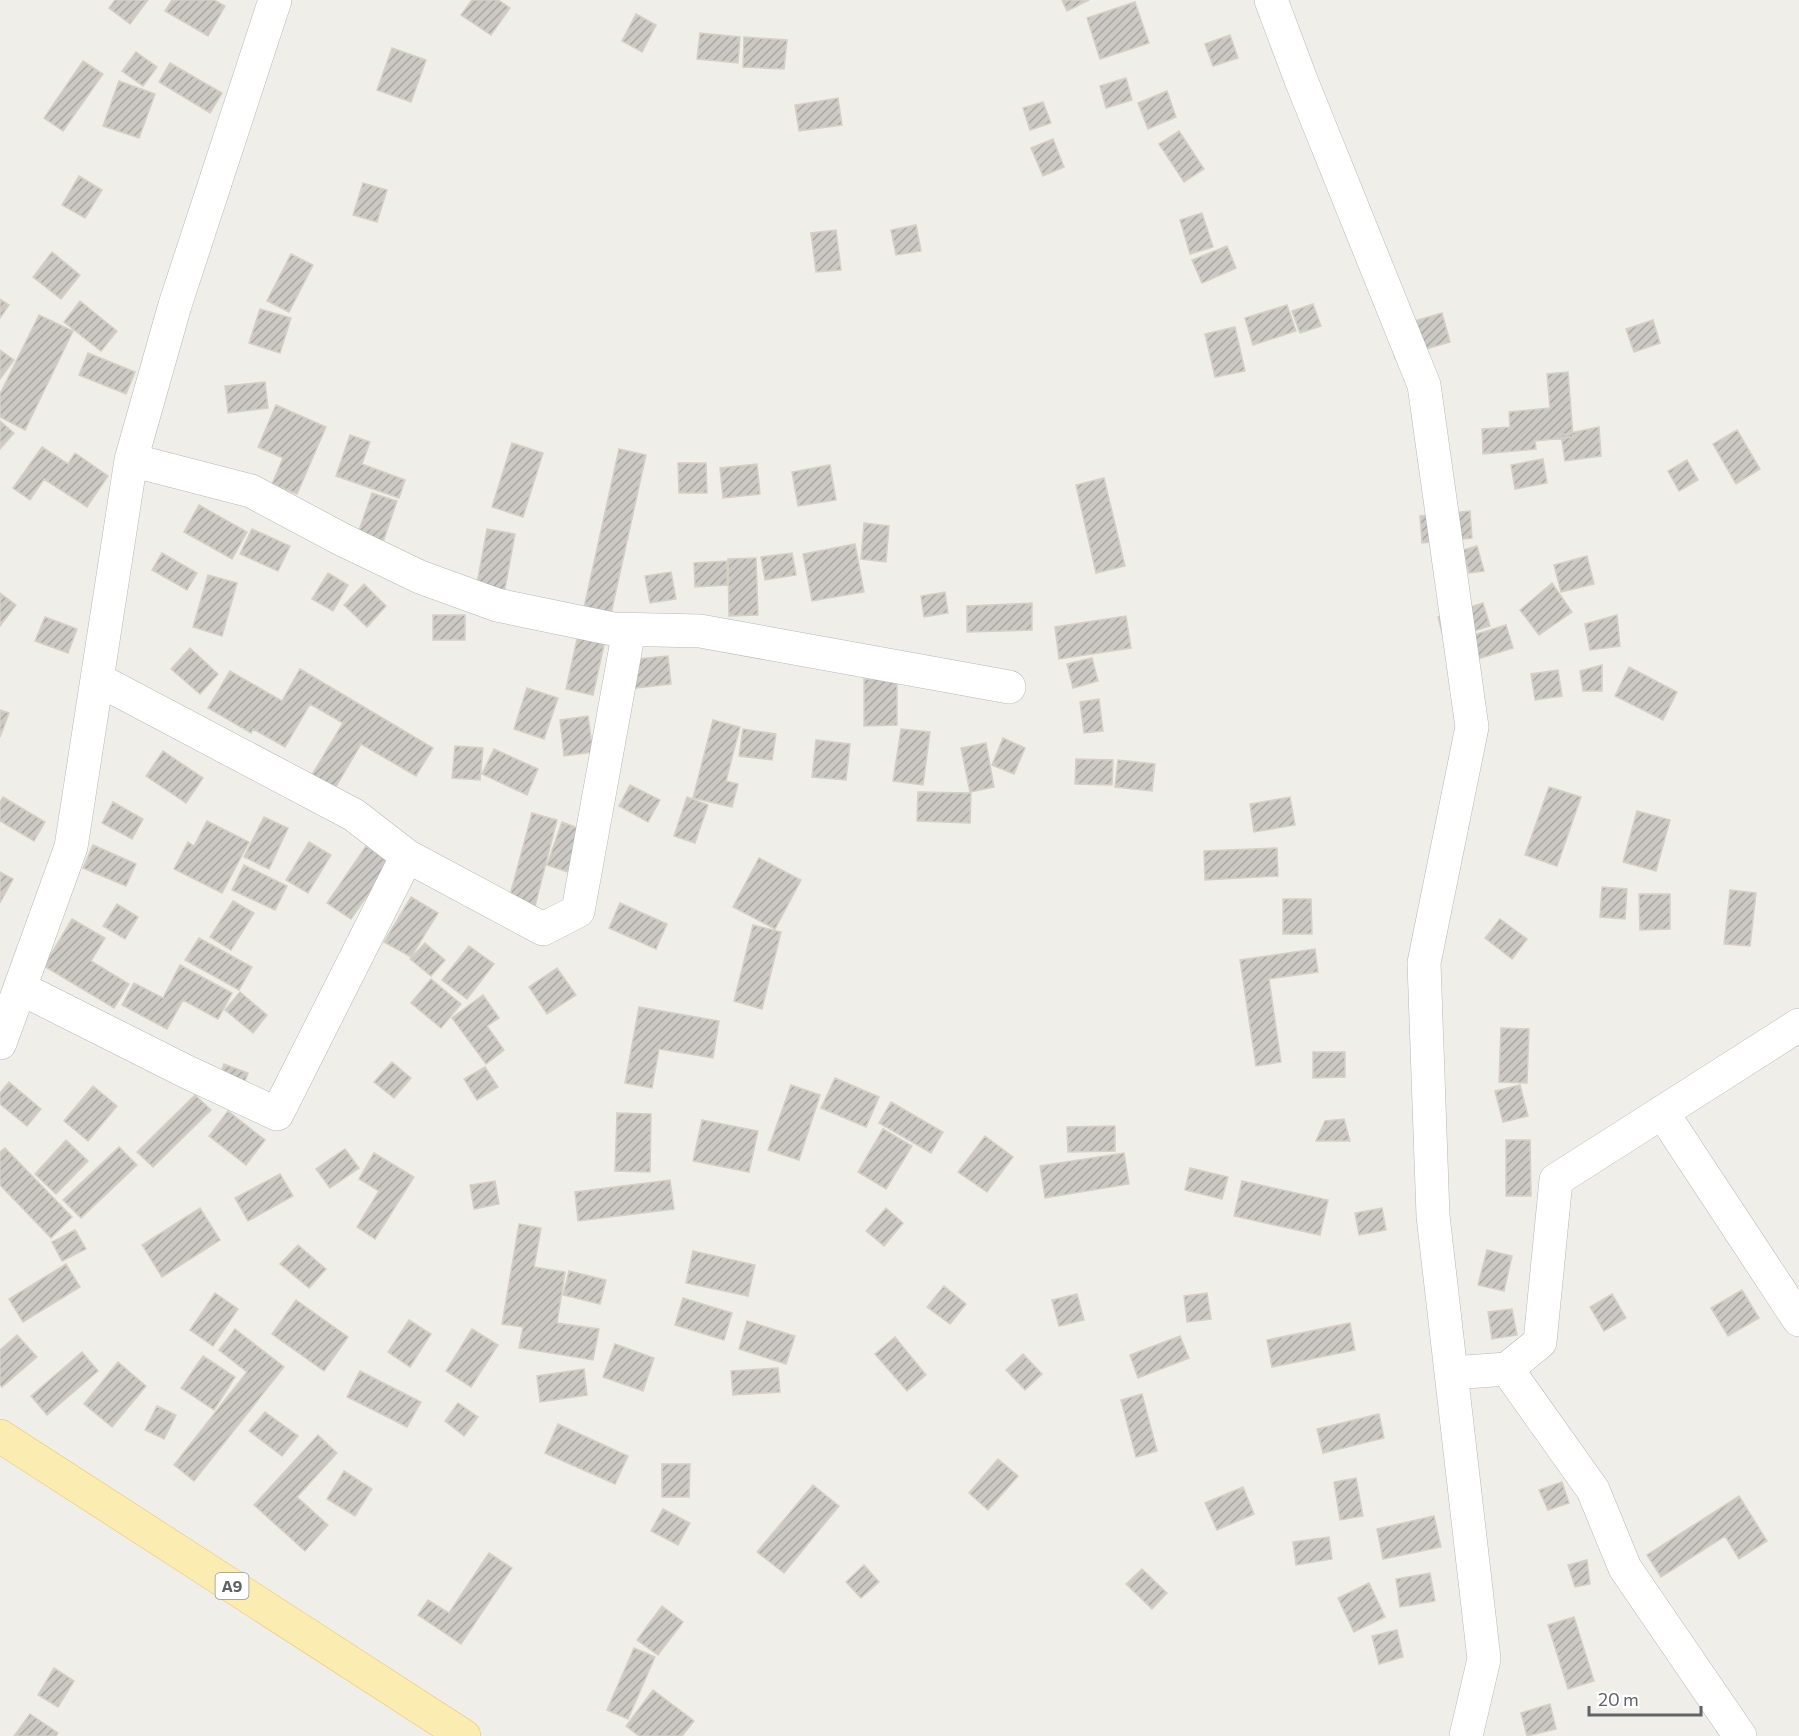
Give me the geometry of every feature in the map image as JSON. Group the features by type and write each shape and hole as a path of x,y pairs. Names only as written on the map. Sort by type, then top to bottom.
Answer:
{"main road":[{"name":"A9","path":"0,1436 464,1736"}],"street":[{"path":"0,1043 71,847 131,460 175,306 275,0"},
{"path":"1271,0 1424,385 1472,727 1424,963 1433,1216 1484,1659 1466,1736"},
{"path":"131,460 251,491 341,539 420,577 497,605 613,629 700,631 1009,687"},
{"path":"97,680 354,815 407,856 543,929 578,911 629,630"},
{"path":"20,988 187,1072 277,1114 407,856"},
{"path":"1452,1373 1507,1369 1540,1342 1556,1180 1799,1024"},
{"path":"1662,1112 1799,1320"},
{"path":"1507,1369 1593,1490 1625,1568 1740,1736"}],"building":[{"path":"115,0 148,0 130,24 109,8"},
{"path":"172,0 214,0 225,6 208,36 165,11"},
{"path":"472,0 498,0 510,8 491,35 461,15"},
{"path":"1062,0 1089,0 1067,11"},
{"path":"1135,2 1149,43 1100,59 1087,18"},
{"path":"636,14 656,25 642,52 622,41"},
{"path":"700,33 740,37 738,63 697,59"},
{"path":"1230,35 1238,58 1213,66 1205,44"},
{"path":"744,37 787,40 784,69 743,67"},
{"path":"392,48 426,60 411,102 377,90"},
{"path":"136,52 157,67 143,86 122,71"},
{"path":"83,61 103,74 63,131 44,118"},
{"path":"170,63 222,93 210,113 159,82"},
{"path":"1126,78 1132,100 1106,108 1100,86"},
{"path":"119,81 155,94 139,138 103,126"},
{"path":"1167,91 1176,117 1148,129 1138,103"},
{"path":"838,98 842,125 799,131 795,105"},
{"path":"1043,102 1051,123 1030,130 1023,108"},
{"path":"1179,131 1204,169 1184,182 1159,144"},
{"path":"1053,139 1064,167 1043,176 1031,148"},
{"path":"79,176 102,190 85,218 62,205"},
{"path":"363,183 387,190 377,222 353,215"},
{"path":"1202,213 1213,247 1190,254 1180,220"},
{"path":"916,225 921,251 896,255 891,230"},
{"path":"836,230 841,270 816,272 811,233"},
{"path":"1227,246 1236,268 1202,283 1192,260"},
{"path":"52,252 80,275 61,299 33,277"},
{"path":"291,254 313,265 289,312 267,301"},
{"path":"0,299 9,305 0,318"},
{"path":"80,301 117,331 101,351 64,322"},
{"path":"1313,304 1321,326 1300,333 1292,311"},
{"path":"1287,305 1296,331 1253,345 1245,318"},
{"path":"260,309 291,318 280,353 249,343"},
{"path":"1442,313 1450,342 1395,358 1387,329"},
{"path":"39,315 73,331 25,430 0,417 0,394"},
{"path":"1653,320 1660,343 1634,352 1626,329"},
{"path":"1235,327 1245,371 1215,377 1205,334"},
{"path":"0,350 14,360 0,379"},
{"path":"88,353 135,372 126,394 79,375"},
{"path":"1568,372 1573,437 1535,441 1536,449 1483,454 1482,429 1510,427 1509,412 1550,408 1547,374"},
{"path":"265,382 268,408 228,413 225,386"},
{"path":"276,405 326,427 297,494 272,484 283,458 258,447"},
{"path":"0,421 14,433 0,449"},
{"path":"1599,427 1601,456 1565,461 1561,435"},
{"path":"1737,430 1760,469 1736,484 1713,444"},
{"path":"350,435 370,442 362,464 405,480 399,498 336,476"},
{"path":"512,443 543,453 523,517 492,507"},
{"path":"42,447 68,464 75,453 108,476 87,507 44,479 30,500 13,488"},
{"path":"619,449 646,455 593,695 566,689"},
{"path":"1543,459 1547,483 1515,489 1511,465"},
{"path":"1687,460 1698,480 1679,491 1668,471"},
{"path":"678,463 706,463 707,493 679,493"},
{"path":"757,464 760,494 723,498 720,468"},
{"path":"830,465 836,500 798,506 792,472"},
{"path":"1104,478 1125,566 1096,573 1076,485"},
{"path":"372,493 397,501 382,545 357,536"},
{"path":"199,505 247,532 232,559 184,532"},
{"path":"1470,511 1472,538 1422,543 1420,516"},
{"path":"864,523 889,526 886,562 861,559"},
{"path":"252,529 290,546 278,571 240,554"},
{"path":"487,529 515,534 504,594 476,589"},
{"path":"855,544 864,592 812,601 803,554"},
{"path":"1477,546 1484,571 1469,573 1463,550"},
{"path":"162,553 197,573 187,590 152,570"},
{"path":"792,553 796,575 765,580 761,557"},
{"path":"1587,556 1594,584 1561,592 1554,565"},
{"path":"756,558 758,615 729,616 728,559"},
{"path":"727,561 727,585 695,587 694,563"},
{"path":"671,572 676,599 650,603 645,576"},
{"path":"328,573 348,585 333,611 312,599"},
{"path":"208,575 237,583 222,636 193,627"},
{"path":"1552,583 1572,612 1539,635 1520,610"},
{"path":"364,584 386,606 367,627 344,605"},
{"path":"945,592 948,613 924,617 921,596"},
{"path":"0,593 16,605 0,626"},
{"path":"1032,603 1032,630 967,632 967,606"},
{"path":"1483,603 1490,626 1444,640 1438,617"},
{"path":"433,615 465,615 465,640 433,640"},
{"path":"1617,615 1620,646 1590,650 1585,624"},
{"path":"1126,616 1131,648 1059,659 1055,627"},
{"path":"45,617 77,629 68,653 35,641"},
{"path":"1506,625 1513,648 1452,667 1444,644"},
{"path":"190,648 218,674 200,694 171,669"},
{"path":"668,656 671,684 628,689 626,660"},
{"path":"1092,658 1098,681 1073,688 1067,664"},
{"path":"1602,665 1602,691 1583,691 1580,671"},
{"path":"1629,667 1677,692 1663,720 1615,696"},
{"path":"300,669 433,748 416,776 361,744 324,807 301,793 343,723 310,704 285,747 253,729 251,733 208,708 230,671 282,701"},
{"path":"1558,670 1562,696 1535,700 1531,674"},
{"path":"864,679 897,679 897,725 864,726"},
{"path":"527,688 558,698 544,739 514,729"},
{"path":"1099,699 1103,731 1084,733 1080,702"},
{"path":"0,710 9,713 0,737"},
{"path":"588,716 593,752 564,756 560,720"},
{"path":"713,720 740,727 726,781 738,784 732,807 693,798"},
{"path":"743,729 776,734 772,760 739,756"},
{"path":"901,729 930,732 923,785 893,781"},
{"path":"1003,738 1025,748 1014,774 992,765"},
{"path":"816,740 850,744 846,780 812,777"},
{"path":"986,743 994,787 970,792 961,748"},
{"path":"455,746 483,748 480,780 452,778"},
{"path":"494,749 538,769 527,795 482,774"},
{"path":"163,751 203,778 186,803 146,776"},
{"path":"1076,759 1113,760 1112,785 1075,784"},
{"path":"1118,760 1155,764 1152,791 1115,787"},
{"path":"630,785 660,800 648,822 619,806"},
{"path":"1549,787 1581,797 1557,866 1525,855"},
{"path":"918,792 971,793 970,823 917,821"},
{"path":"3,797 45,822 34,841 0,821 0,802"},
{"path":"687,797 708,805 695,843 674,836"},
{"path":"1290,797 1295,825 1254,832 1250,804"},
{"path":"113,802 143,819 132,839 102,823"},
{"path":"1637,811 1670,820 1656,871 1623,862"},
{"path":"532,813 557,820 535,906 509,899"},
{"path":"264,817 288,828 269,869 244,857"},
{"path":"207,821 249,842 222,893 174,869 188,842 194,846"},
{"path":"562,822 583,830 568,872 547,865"},
{"path":"309,842 331,855 308,893 286,880"},
{"path":"93,845 136,864 126,886 83,868"},
{"path":"366,846 390,863 351,919 327,903"},
{"path":"1277,848 1278,876 1205,880 1204,851"},
{"path":"759,858 801,880 775,929 733,907"},
{"path":"244,865 287,886 275,910 232,890"},
{"path":"0,872 13,879 0,903"},
{"path":"1602,887 1627,889 1625,919 1600,917"},
{"path":"1730,890 1756,893 1750,946 1724,944"},
{"path":"1639,894 1670,894 1670,929 1640,930"},
{"path":"411,897 438,913 411,957 384,942"},
{"path":"1283,899 1311,899 1312,934 1283,934"},
{"path":"233,901 254,913 231,950 210,937"},
{"path":"620,903 667,924 656,949 609,928"},
{"path":"117,904 138,917 125,939 103,926"},
{"path":"72,919 105,938 91,961 129,984 114,1008 44,966"},
{"path":"1500,919 1527,939 1512,959 1485,938"},
{"path":"753,925 781,932 762,1009 734,1001"},
{"path":"199,938 252,967 239,990 185,960"},
{"path":"425,943 445,960 431,976 410,959"},
{"path":"469,946 494,964 467,999 442,980"},
{"path":"1315,949 1318,972 1269,979 1281,1062 1256,1066 1240,960"},
{"path":"180,965 232,993 218,1019 183,1000 167,1029 122,1005 134,983 163,998"},
{"path":"557,968 576,995 547,1014 529,987"},
{"path":"431,979 461,1004 441,1028 411,1003"},
{"path":"240,992 267,1015 253,1033 225,1010"},
{"path":"483,995 499,1018 487,1026 504,1050 486,1064 452,1018"},
{"path":"639,1007 719,1021 713,1058 659,1049 652,1088 625,1083"},
{"path":"1501,1028 1529,1029 1527,1083 1499,1082"},
{"path":"1313,1052 1345,1052 1345,1077 1313,1078"},
{"path":"392,1062 411,1078 394,1098 374,1082"},
{"path":"224,1064 248,1073 240,1095 216,1086"},
{"path":"485,1067 498,1087 477,1100 464,1079"},
{"path":"835,1078 879,1097 866,1127 821,1108"},
{"path":"9,1082 41,1109 27,1126 0,1104 0,1093"},
{"path":"791,1085 820,1095 799,1160 768,1150"},
{"path":"1520,1085 1528,1116 1503,1122 1495,1091"},
{"path":"93,1086 117,1106 88,1141 64,1121"},
{"path":"195,1095 211,1110 153,1167 137,1152"},
{"path":"891,1102 943,1132 931,1153 879,1123"},
{"path":"228,1111 265,1140 246,1165 209,1136"},
{"path":"617,1113 651,1114 650,1172 615,1171"},
{"path":"1344,1119 1350,1141 1316,1141 1325,1121"},
{"path":"702,1120 758,1131 749,1172 693,1161"},
{"path":"1115,1126 1115,1151 1068,1152 1067,1127"},
{"path":"883,1129 912,1146 886,1189 858,1172"},
{"path":"985,1136 1013,1157 987,1192 958,1172"},
{"path":"66,1140 88,1161 56,1194 35,1174"},
{"path":"1506,1140 1530,1140 1531,1196 1506,1196"},
{"path":"119,1147 137,1165 81,1218 63,1200"},
{"path":"5,1148 72,1217 51,1238 0,1185 0,1152"},
{"path":"345,1149 359,1168 330,1188 316,1169"},
{"path":"374,1153 414,1177 375,1239 357,1227 379,1191 359,1179"},
{"path":"1124,1153 1129,1184 1045,1198 1040,1166"},
{"path":"1190,1168 1228,1177 1222,1199 1185,1190"},
{"path":"280,1174 293,1196 248,1221 235,1198"},
{"path":"670,1180 674,1209 578,1221 575,1192"},
{"path":"495,1181 499,1204 474,1209 470,1185"},
{"path":"1242,1181 1328,1200 1320,1235 1234,1216"},
{"path":"200,1208 220,1240 162,1277 142,1245"},
{"path":"886,1208 903,1223 884,1246 866,1231"},
{"path":"1382,1208 1386,1230 1359,1235 1355,1213"},
{"path":"519,1224 541,1228 534,1267 565,1272 557,1323 599,1329 593,1360 519,1348 523,1327 502,1324"},
{"path":"75,1230 86,1249 62,1261 52,1242"},
{"path":"298,1245 326,1269 309,1288 280,1264"},
{"path":"1487,1250 1512,1256 1504,1291 1478,1285"},
{"path":"693,1251 755,1265 748,1296 686,1283"},
{"path":"66,1264 80,1287 23,1322 9,1299"},
{"path":"569,1271 606,1280 600,1304 563,1295"},
{"path":"944,1286 966,1304 950,1324 927,1307"},
{"path":"1742,1290 1759,1318 1728,1336 1711,1308"},
{"path":"215,1293 238,1309 213,1346 190,1330"},
{"path":"1207,1293 1211,1319 1187,1322 1184,1296"},
{"path":"1077,1294 1084,1320 1059,1326 1052,1300"},
{"path":"1612,1294 1626,1318 1604,1331 1590,1307"},
{"path":"683,1298 732,1313 724,1340 675,1325"},
{"path":"296,1300 348,1337 324,1371 272,1334"},
{"path":"1512,1309 1517,1335 1492,1339 1488,1312"},
{"path":"409,1320 431,1334 410,1367 388,1352"},
{"path":"747,1321 795,1336 786,1364 739,1349"},
{"path":"1350,1323 1355,1350 1272,1367 1267,1340"},
{"path":"235,1329 284,1367 194,1481 174,1465 247,1372 219,1350"},
{"path":"472,1329 498,1345 471,1387 446,1371"},
{"path":"17,1335 37,1357 2,1387 0,1385 0,1350"},
{"path":"1180,1336 1189,1358 1138,1378 1130,1355"},
{"path":"895,1337 926,1375 907,1391 875,1354"},
{"path":"615,1344 654,1358 643,1391 603,1377"},
{"path":"82,1352 98,1371 47,1415 31,1396"},
{"path":"1023,1354 1042,1374 1025,1390 1006,1370"},
{"path":"203,1356 235,1377 214,1410 181,1388"},
{"path":"118,1362 146,1386 112,1427 84,1404"},
{"path":"778,1368 780,1392 733,1395 731,1371"},
{"path":"584,1369 587,1395 540,1402 537,1376"},
{"path":"360,1371 421,1402 407,1427 347,1397"},
{"path":"1142,1394 1157,1451 1136,1457 1121,1400"},
{"path":"458,1403 478,1417 464,1436 445,1421"},
{"path":"157,1406 176,1415 164,1439 145,1430"},
{"path":"265,1412 298,1436 282,1456 249,1431"},
{"path":"1379,1414 1384,1438 1323,1453 1317,1429"},
{"path":"558,1424 628,1456 615,1484 545,1453"},
{"path":"318,1435 337,1453 297,1497 328,1525 305,1551 254,1505"},
{"path":"998,1459 1018,1476 988,1510 969,1493"},
{"path":"662,1464 690,1464 689,1497 662,1497"},
{"path":"344,1471 372,1489 355,1516 327,1499"},
{"path":"1356,1478 1363,1516 1340,1520 1334,1482"},
{"path":"1562,1482 1569,1503 1548,1510 1539,1490"},
{"path":"813,1485 839,1506 784,1573 757,1552"},
{"path":"1243,1487 1254,1514 1217,1530 1205,1503"},
{"path":"1739,1496 1767,1541 1739,1559 1725,1536 1661,1577 1647,1555"},
{"path":"663,1509 690,1523 678,1545 651,1531"},
{"path":"1434,1516 1441,1547 1383,1559 1377,1529"},
{"path":"1329,1537 1332,1559 1296,1565 1293,1542"},
{"path":"489,1553 512,1568 461,1644 418,1615 428,1600 449,1613"},
{"path":"1587,1560 1590,1584 1575,1587 1568,1565"},
{"path":"864,1565 879,1582 861,1598 846,1582"},
{"path":"1142,1569 1167,1593 1152,1609 1126,1584"},
{"path":"1430,1573 1435,1601 1400,1607 1396,1579"},
{"path":"1369,1583 1385,1617 1354,1632 1338,1598"},
{"path":"662,1606 683,1622 658,1655 637,1640"},
{"path":"1574,1617 1594,1681 1568,1689 1548,1625"},
{"path":"1397,1630 1403,1657 1379,1664 1372,1636"},
{"path":"634,1648 655,1657 628,1719 607,1710"},
{"path":"54,1668 74,1681 58,1707 38,1695"},
{"path":"653,1690 694,1721 682,1736 639,1736 626,1726"},
{"path":"1550,1704 1556,1729 1527,1736 1521,1713"},
{"path":"30,1714 58,1733 56,1736 14,1736"}]}
